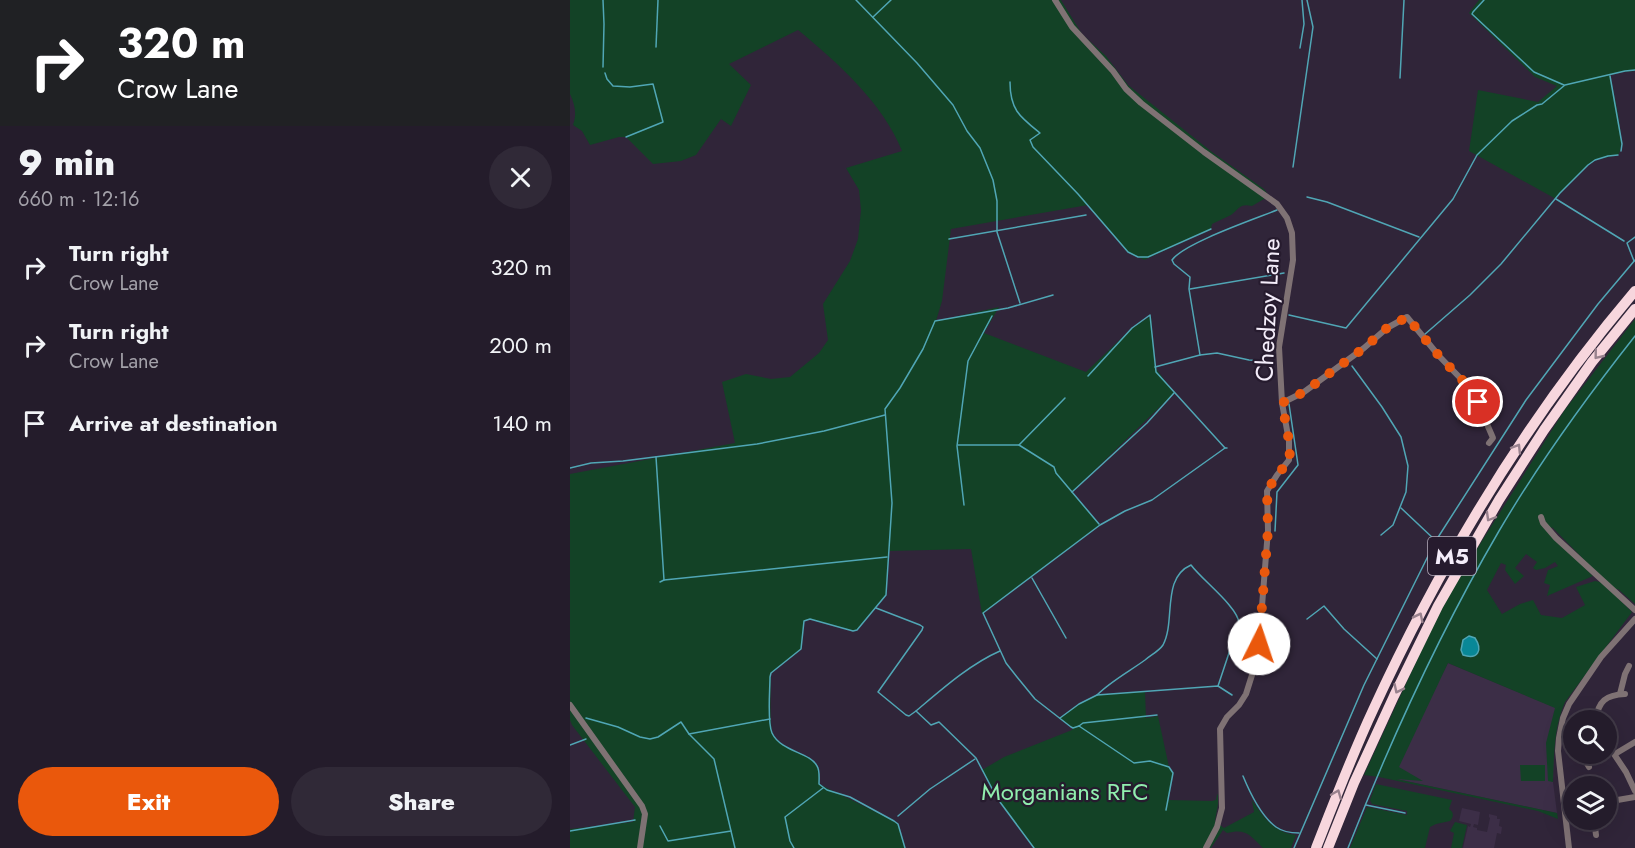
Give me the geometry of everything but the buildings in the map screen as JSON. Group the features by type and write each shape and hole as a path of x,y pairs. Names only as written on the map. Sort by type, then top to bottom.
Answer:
{"highway":[{"name":"M5","path":"1316,848 1378,699 1424,605 1487,495 1532,424 1635,291"},
{"name":"M5","path":"1328,848 1354,783 1438,606 1499,500 1544,430 1592,362 1635,309"}],"street":[{"name":"Chedzoy Lane","path":"1055,0 1072,27 1113,71 1126,89 1207,154 1277,204 1287,218 1292,233 1293,260 1279,347 1282,403 1290,460 1267,491 1268,530 1259,644 1246,694 1220,729 1222,808 1218,827 1206,848"},
{"path":"1282,403 1304,392 1387,328 1407,317 1466,384 1478,402 1492,438 1489,443"},
{"path":"1541,517 1543,523 1556,538 1635,610"},
{"path":"1569,848 1559,759 1559,738 1563,718 1601,657 1635,619"},
{"path":"1597,710 1603,700 1622,694 1625,674 1629,666"},
{"path":"570,705 642,806 645,814 640,848"},
{"path":"1617,753 1635,742"},
{"path":"1617,757 1635,791"},
{"path":"1617,800 1635,797"}],"shaded area":[{"path":"1448,663 1561,710 1554,744 1553,782 1557,813 1387,777"},
{"path":"1462,808 1480,812 1478,825 1474,824 1473,827 1477,830 1487,832 1489,814 1500,819 1501,834 1497,833 1494,848 1463,848 1468,826 1470,827 1471,824 1459,821"}],"green space":[{"path":"570,0 1061,0 1082,34 1106,56 1128,85 1212,152 1264,189 1269,196 1252,206 1242,206 1231,215 1212,224 1211,229 1144,260 1128,252 1088,205 951,229 942,301 936,321 999,307 984,333 1086,372 1132,328 1151,316 1155,367 1174,393 1072,492 1100,525 982,614 971,549 889,551 886,595 857,630 853,631 810,619 804,621 801,649 771,673 771,722 773,734 777,740 782,745 814,761 819,770 819,784 898,824 905,848 570,848 570,829 633,822 635,807 570,720 570,474 735,443 722,382 746,374 771,379 790,377 819,353 828,340 823,304 850,261 858,239 861,210 859,190 846,168 902,151 883,116 858,84 798,30 729,64 751,85 731,126 721,119 696,155 681,161 653,164 626,137 590,145 582,131 573,125 575,113 570,94"},
{"path":"1479,0 1635,0 1635,71 1610,75 1620,128 1621,139 1618,155 1595,160 1556,199 1469,151 1478,90 1538,102 1557,86 1535,77 1469,13"},
{"path":"1635,319 1635,604 1618,589 1612,592 1632,612 1565,702 1554,751 1553,782 1548,781 1546,743 1555,708 1448,663 1399,767 1423,781 1396,779 1557,813 1558,819 1538,811 1364,775 1433,625 1463,571 1564,411","holes":["1552,527 1599,575 1600,582 1595,581 1576,587 1585,605 1562,618 1541,615 1533,600 1502,614 1487,590 1501,563 1506,565 1505,570 1515,584 1524,576 1515,568 1526,554 1537,562 1533,568 1536,570 1555,562 1558,566 1548,570 1544,583 1550,585 1547,596 1593,576 1550,533"]},
{"name":"Morganians RFC","path":"1145,691 1146,718 1158,716 1169,767 1173,773 1168,800 1212,801 1216,800 1218,794 1215,821 1224,828 1254,812 1252,800 1275,827 1296,835 1291,848 1263,848 1255,839 1243,832 1227,833 1223,830 1211,848 1034,848 997,798 982,770 1004,757 1072,730 1073,728 1060,718 1079,704 1097,695"},
{"path":"1520,765 1545,765 1545,781 1521,781"},
{"path":"1376,784 1452,800 1449,809 1453,813 1452,818 1450,821 1430,827 1425,848 1350,848 1367,807 1407,815 1407,811 1372,804 1370,800"},
{"path":"1455,822 1467,825 1462,848 1451,848 1454,833 1450,831"}],"water":[{"path":"1469,636 1475,638 1479,646 1478,653 1472,656 1463,655 1461,650 1463,640"}],"waterway":[{"path":"603,0 603,67"},
{"path":"656,47 658,0"},
{"path":"856,0 917,63 953,105 967,131 980,148 993,180 997,201 997,232 1020,303"},
{"path":"873,17 891,0"},
{"path":"1300,48 1304,24 1302,0"},
{"path":"1293,167 1313,27 1307,0"},
{"path":"1400,78 1404,0"},
{"path":"1484,0 1472,14 1534,72 1564,85"},
{"path":"1289,315 1346,328 1453,199 1477,155 1512,121 1542,104 1565,85 1635,70"},
{"path":"605,73 613,86 630,87 653,84 663,122 626,137"},
{"path":"1610,76 1622,144 1621,151"},
{"path":"1010,82 1014,106 1040,133 1030,140 1033,147 1078,194 1128,252 1138,257 1148,257 1211,229"},
{"path":"1424,335 1501,264 1560,193 1588,165 1595,160 1618,155"},
{"path":"1307,197 1327,202 1419,237"},
{"path":"1556,199 1624,241"},
{"path":"1200,355 1189,289 1190,277 1172,260 1190,246 1277,210"},
{"path":"949,239 1086,215"},
{"path":"1634,261 1627,243 1635,237"},
{"path":"1294,848 1364,685 1435,542 1526,400 1598,304 1635,260"},
{"path":"1190,289 1284,273"},
{"path":"905,848 898,824 850,797 827,790 819,784 819,770 813,761 776,739 770,728 771,673 801,649 804,621 810,619 853,631 857,630 886,595 892,503 885,409 923,349 935,321 1008,308 1053,295"},
{"path":"1088,376 1132,328 1150,315 1156,372 1227,448"},
{"path":"964,505 957,446 968,361 992,316"},
{"path":"1348,848 1381,767 1418,686 1477,569 1547,456 1635,336"},
{"path":"1155,367 1217,353 1249,360 1272,361"},
{"path":"1352,366 1401,437 1408,466 1406,492 1393,525 1381,535"},
{"path":"1072,492 1147,423 1174,393"},
{"path":"1019,445 1065,398"},
{"path":"1275,531 1277,492 1298,465 1289,404"},
{"path":"570,468 591,463 757,444 824,431 885,415"},
{"path":"958,445 1019,445 1054,467 1056,473 1099,524"},
{"path":"1166,810 1173,773 1169,767 1150,761 1134,763 1079,726 1071,727 1035,699 1006,663 983,613 1100,525 1152,500 1225,448"},
{"path":"656,457 664,580 660,582"},
{"path":"1401,508 1435,540"},
{"path":"664,580 887,557"},
{"path":"1097,695 1163,645 1169,624 1172,590 1182,571 1191,565 1233,609 1239,623 1218,686"},
{"path":"1032,578 1066,638"},
{"path":"1307,619 1324,606 1344,629 1377,659"},
{"path":"876,608 923,627 878,692 906,715 909,716 916,711 931,725 939,722 976,758 997,798 1034,848"},
{"path":"916,711 967,670 1000,651"},
{"path":"1060,718 1079,704 1097,695 1218,686 1232,695"},
{"path":"1079,726 1083,723 1157,715"},
{"path":"586,718 650,739 658,737 681,722 689,734 714,759 735,848"},
{"path":"689,734 770,719"},
{"path":"570,745 586,739"},
{"path":"898,816 930,789 975,759"},
{"path":"1243,776 1256,804 1266,817 1281,830 1299,833"},
{"path":"794,848 790,841 785,817 823,788"},
{"path":"1366,805 1405,813"},
{"path":"570,831 635,820"},
{"path":"660,826 668,841 731,831"}],"route":[{"path":"1259,644 1268,530 1267,491 1290,460 1282,403 1304,392 1387,328 1407,317 1466,384 1478,402"}]}
